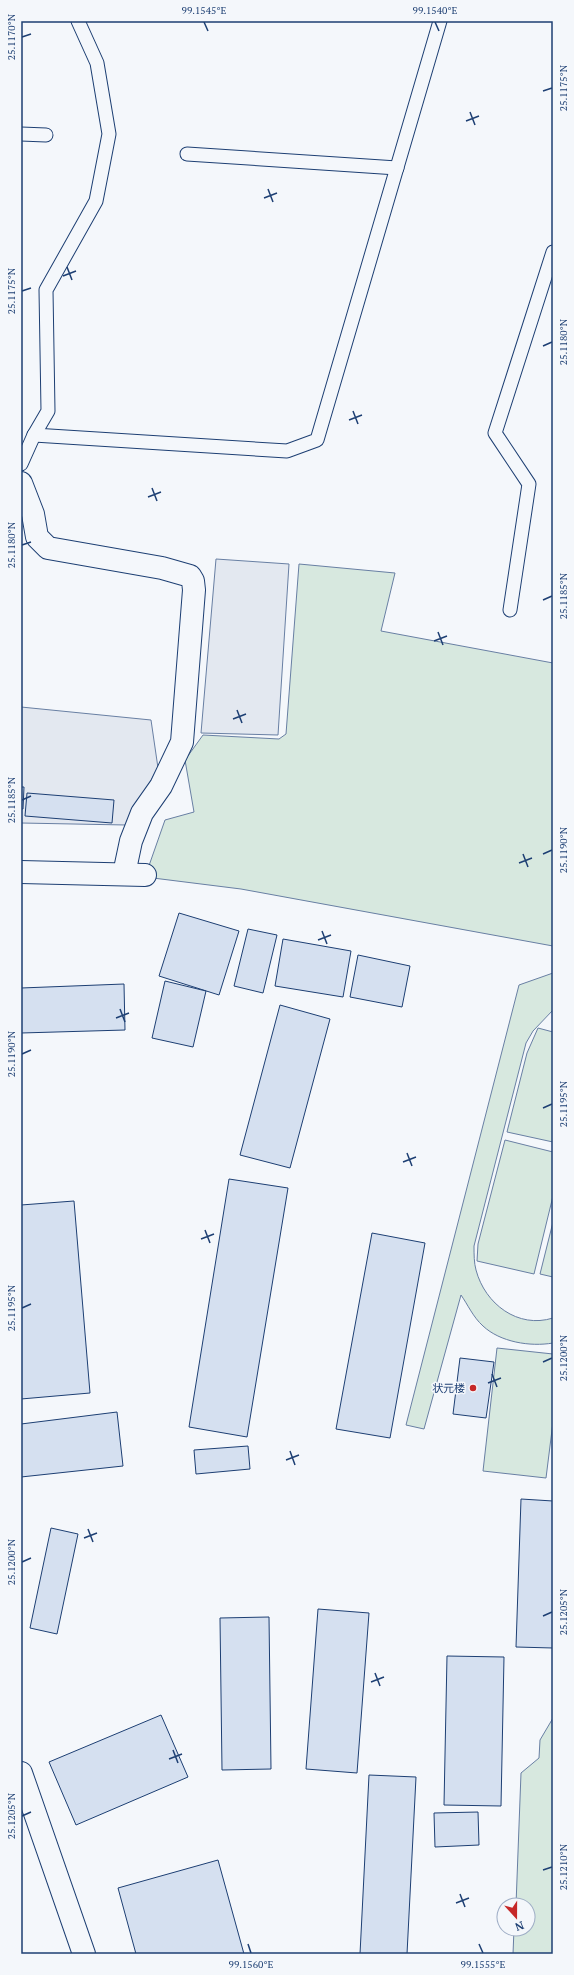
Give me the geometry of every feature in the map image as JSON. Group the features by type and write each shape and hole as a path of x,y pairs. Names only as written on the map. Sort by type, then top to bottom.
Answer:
{"street":[{"path":"21,483 33,514 38,537 48,548 162,568 190,576 193,581 194,590 182,742 161,786 142,813 131,841 124,874"},
{"path":"21,872 145,875"},
{"path":"21,1774 84,1954"}],"lane":[{"path":"21,464 34,435 48,411 46,290 96,201 109,134 97,63 78,21"},
{"path":"34,435 287,451 317,440 440,21"},
{"path":"21,134 46,135"},
{"path":"187,154 397,168"},
{"path":"510,610 529,484 495,433 553,252"}],"shaded area":[{"path":"216,559 289,564 278,735 201,733"},
{"path":"299,564 395,573 381,631 553,663 553,946 241,889 145,877 165,820 194,812 185,760 203,735 279,739 286,734"},
{"path":"21,707 151,720 158,768 126,825 21,823"},
{"path":"553,973 553,1010 533,1031 526,1043 474,1246 474,1261 480,1282 495,1303 505,1311 516,1317 527,1320 553,1318 553,1343 525,1344 498,1336 479,1322 461,1295 424,1429 406,1425 519,985"},
{"path":"538,1028 553,1032 553,1142 507,1132 527,1053"},
{"path":"505,1140 553,1152 553,1196 534,1274 477,1261 478,1244"},
{"path":"553,1222 553,1277 540,1274"},
{"path":"497,1348 553,1354 553,1422 546,1478 483,1471"},
{"path":"553,1718 553,1954 513,1954 514,1937 536,1937 536,1897 516,1897 521,1773 539,1758 540,1740"}],"building":[{"path":"21,787 24,787 23,809 21,809"},
{"path":"27,793 114,800 112,823 25,816"},
{"path":"179,913 239,931 219,995 159,976"},
{"path":"248,929 277,935 263,993 234,986"},
{"path":"283,939 351,951 343,997 275,986"},
{"path":"358,955 410,966 402,1007 350,997"},
{"path":"165,981 206,991 193,1047 152,1038"},
{"path":"124,984 125,1030 21,1033 21,988"},
{"path":"280,1005 330,1019 290,1168 240,1155"},
{"path":"229,1179 288,1188 247,1437 189,1427"},
{"path":"74,1201 90,1393 21,1399 21,1205"},
{"path":"372,1233 425,1243 390,1438 336,1429"},
{"name":"状元楼","path":"460,1358 494,1362 486,1418 453,1414"},
{"path":"117,1412 123,1466 21,1477 21,1424"},
{"path":"248,1446 250,1469 196,1474 194,1450"},
{"path":"521,1499 553,1501 553,1648 516,1647"},
{"path":"51,1528 78,1534 57,1634 30,1628"},
{"path":"318,1609 369,1613 357,1773 306,1769"},
{"path":"269,1617 271,1769 222,1770 220,1618"},
{"path":"447,1656 504,1657 501,1806 444,1805"},
{"path":"161,1715 188,1777 76,1825 49,1762"},
{"path":"369,1775 416,1777 407,1954 360,1954"},
{"path":"478,1812 479,1845 435,1847 434,1813"},
{"path":"218,1860 244,1954 136,1954 118,1888"}],"place":[{"name":"状元楼","path":"473,1388"}]}
